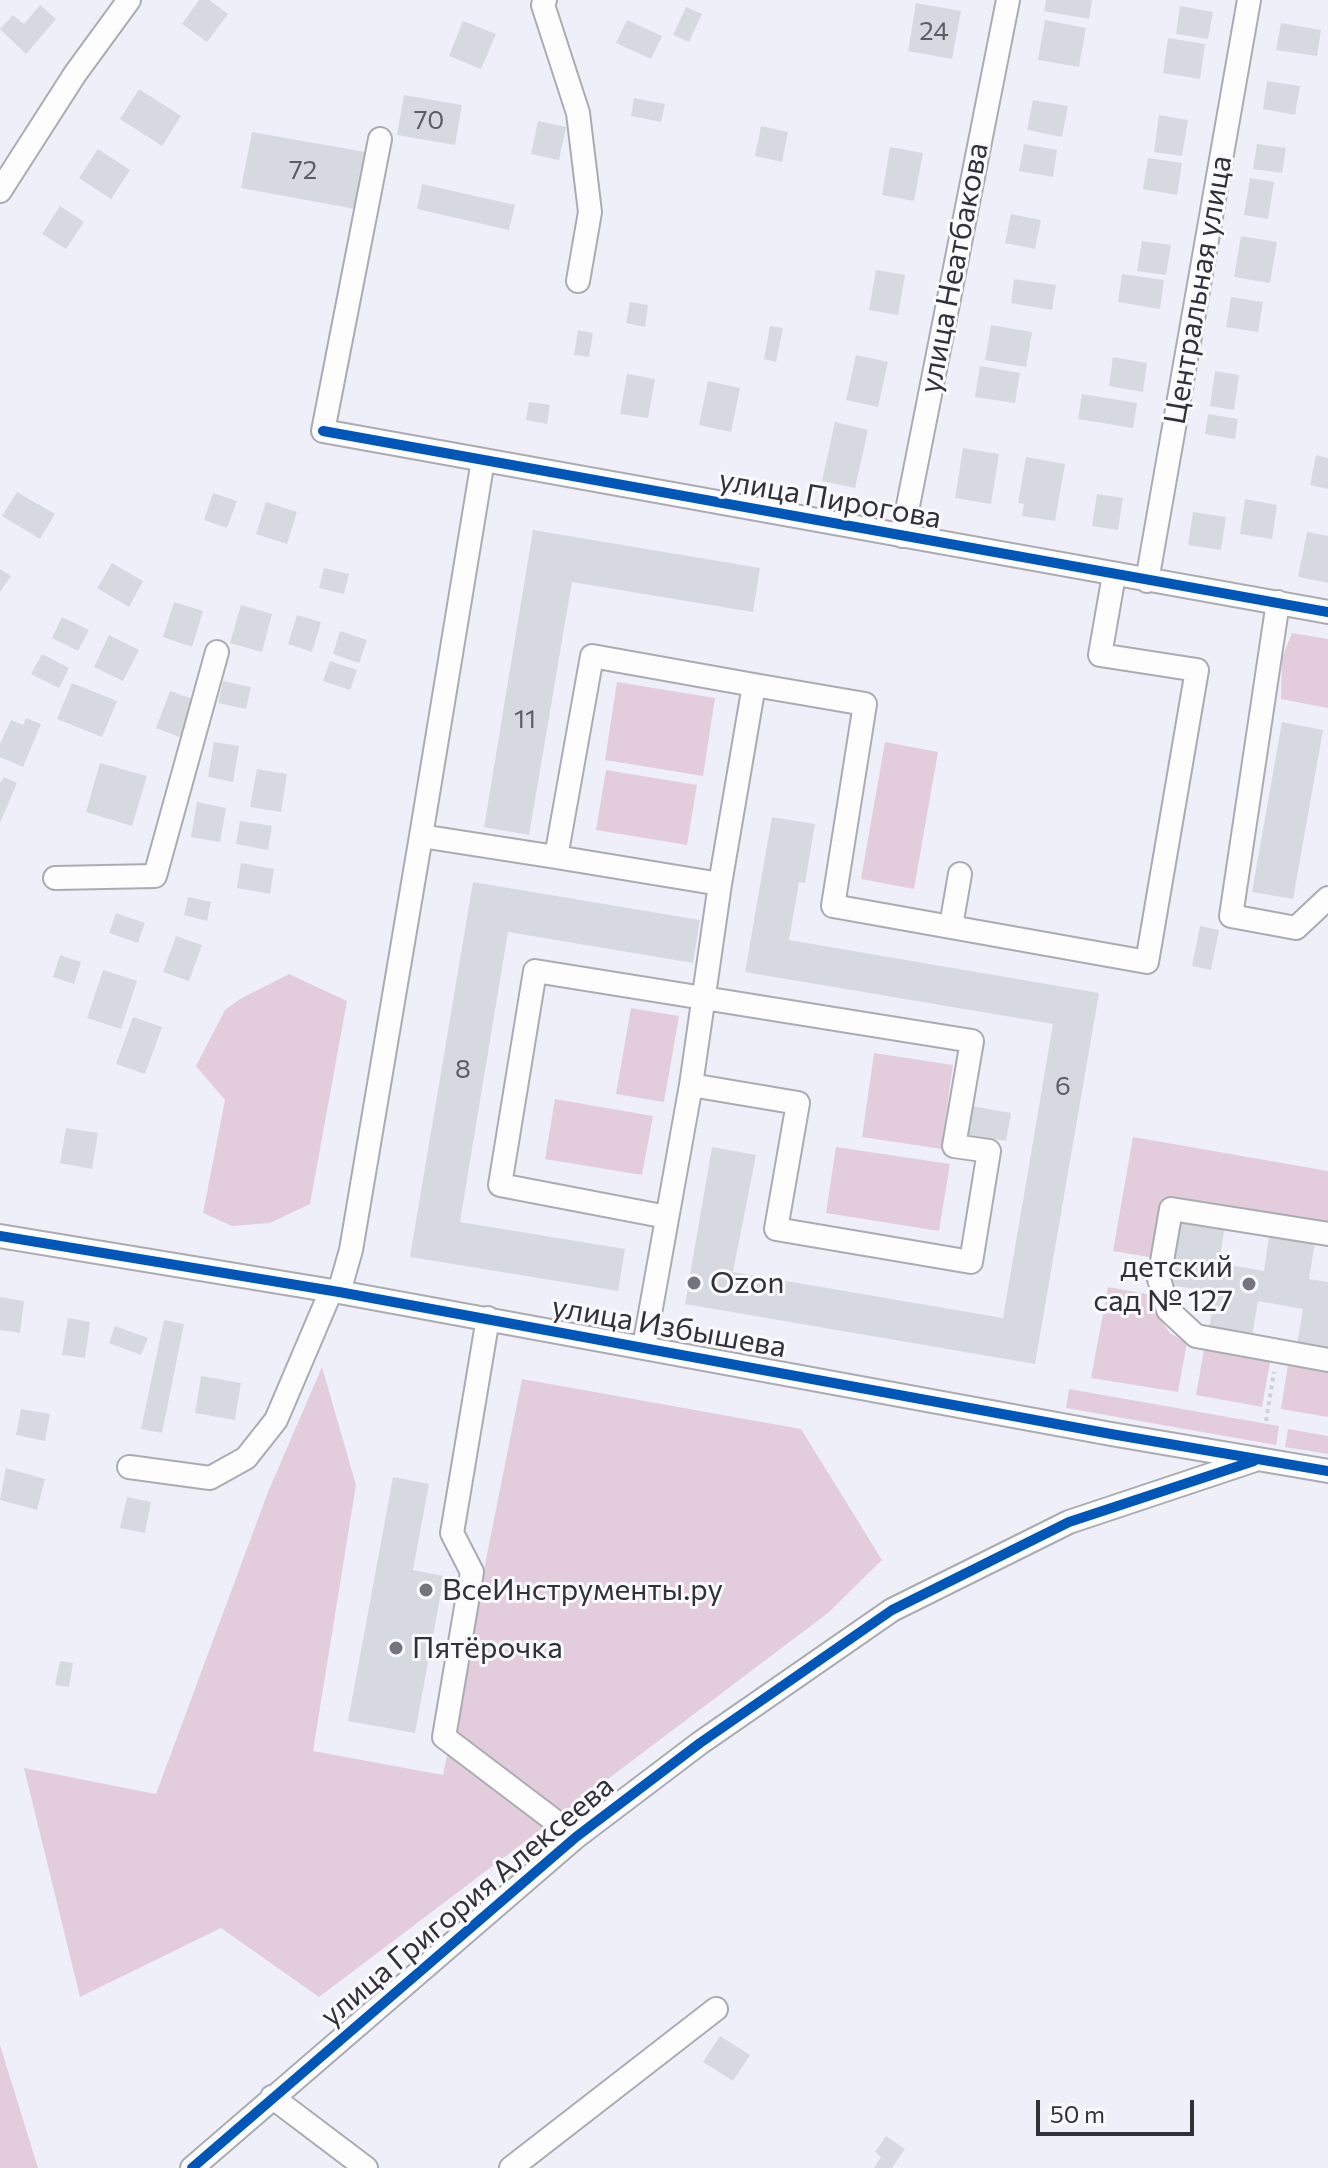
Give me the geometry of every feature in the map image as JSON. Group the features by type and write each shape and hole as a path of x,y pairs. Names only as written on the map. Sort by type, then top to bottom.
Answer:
{"street":[{"path":"0,191 75,74 129,0"},
{"path":"545,0 543,5 578,113 590,212 578,281"},
{"name":"улица Неатбакова","path":"902,536 1008,0"},
{"name":"Центральная улица","path":"1147,581 1249,0"},
{"name":"улица Пирогова","path":"380,139 323,431 1328,612"},
{"path":"129,1467 210,1478 246,1458 276,1420 351,1250 483,460"},
{"path":"556,857 592,656 865,704 833,906 1147,962 1197,670 1100,655 1114,575"},
{"path":"1278,602 1231,916 1296,928 1328,898"},
{"path":"55,878 155,876 217,652"},
{"path":"644,1347 691,1085 720,884 754,685"},
{"path":"421,836 720,884"},
{"path":"951,926 960,874"},
{"path":"667,1217 500,1185 535,971 972,1041 954,1146 989,1151 971,1262 776,1229 798,1103 691,1085"},
{"path":"1328,1234 1171,1209 1159,1279 1168,1310 1196,1336 1328,1360"},
{"name":"улица Избышева","path":"0,1236 488,1318 1328,1471"},
{"path":"488,1318 452,1533 472,1572 444,1737 576,1837"},
{"name":"улица Григория Алексеева","path":"192,2168 576,1837 700,1743 892,1610 1069,1522 1257,1459"},
{"path":"511,2168 716,2009"},
{"path":"272,2097 366,2168"}],"path":[{"path":"1266,1421 1278,1351"}],"shaded area":[{"path":"1292,633 1328,639 1328,708 1281,699 1282,658"},
{"path":"617,682 715,698 703,776 605,760"},
{"path":"885,742 938,752 914,889 861,879"},
{"path":"606,770 697,785 687,845 596,830"},
{"path":"289,974 347,1001 310,1204 270,1223 232,1226 203,1213 225,1100 196,1066 225,1010"},
{"path":"631,1008 679,1016 664,1102 616,1094"},
{"path":"874,1053 953,1065 941,1149 862,1137"},
{"path":"555,1099 653,1116 642,1175 545,1159"},
{"path":"1133,1137 1328,1171 1328,1229 1166,1200 1155,1258 1113,1251"},
{"path":"836,1147 950,1164 939,1231 826,1213"},
{"path":"1108,1287 1152,1295 1159,1318 1170,1333 1187,1343 1178,1392 1091,1378"},
{"path":"1204,1350 1270,1362 1262,1407 1196,1395"},
{"path":"1288,1364 1328,1371 1328,1417 1281,1409"},
{"path":"322,1367 356,1485 313,1751 443,1775 522,1379 801,1429 882,1560 828,1613 319,1997 221,1928 80,1997 24,1768 156,1794 268,1492"},
{"path":"1069,1389 1279,1426 1276,1445 1066,1408"},
{"path":"1288,1429 1328,1436 1328,1454 1285,1447"},
{"path":"0,2045 38,2168 0,2168"}],"building":[{"path":"199,0 209,0 228,14 207,42 182,24"},
{"path":"1046,0 1092,0 1089,19 1044,11"},
{"path":"916,3 961,11 952,59 908,51"},
{"path":"40,5 56,19 26,54 0,29 13,15 24,24"},
{"path":"1180,6 1213,12 1208,39 1176,34"},
{"path":"686,7 702,14 689,42 673,35"},
{"path":"627,20 662,36 651,59 616,43"},
{"path":"1045,20 1086,28 1079,67 1038,60"},
{"path":"463,21 496,34 481,69 449,56"},
{"path":"1281,23 1321,30 1317,56 1276,50"},
{"path":"1168,38 1205,44 1200,79 1163,73"},
{"path":"1267,81 1300,86 1295,115 1263,109"},
{"path":"139,89 181,116 162,146 120,119"},
{"path":"404,95 462,105 455,145 397,135"},
{"path":"634,98 665,104 661,122 631,116"},
{"path":"1033,100 1068,106 1062,137 1027,130"},
{"path":"1159,115 1188,120 1182,156 1154,152"},
{"path":"538,121 566,127 559,160 531,154"},
{"path":"761,126 788,132 782,162 755,156"},
{"path":"252,132 365,152 355,209 241,188"},
{"path":"1024,144 1057,150 1053,177 1019,171"},
{"path":"1257,144 1286,148 1282,173 1253,169"},
{"path":"890,147 923,153 914,201 882,195"},
{"path":"98,149 130,170 111,199 79,178"},
{"path":"1148,158 1182,163 1177,195 1143,189"},
{"path":"1250,178 1274,182 1268,219 1244,215"},
{"path":"422,184 515,205 509,230 417,209"},
{"path":"60,206 84,222 66,249 42,234"},
{"path":"1011,214 1041,220 1035,249 1005,243"},
{"path":"1241,236 1277,242 1270,283 1234,277"},
{"path":"1142,241 1171,245 1166,275 1137,271"},
{"path":"876,270 905,275 898,315 869,310"},
{"path":"1122,274 1164,280 1160,309 1118,302"},
{"path":"1014,279 1056,285 1052,310 1011,303"},
{"path":"1231,297 1263,302 1258,332 1226,327"},
{"path":"630,302 648,305 645,327 626,323"},
{"path":"991,325 1032,332 1026,367 985,360"},
{"path":"770,326 783,328 776,362 764,359"},
{"path":"578,330 593,333 589,357 574,355"},
{"path":"856,355 888,362 878,407 846,400"},
{"path":"1113,357 1147,363 1143,392 1109,386"},
{"path":"980,366 1020,373 1015,403 975,397"},
{"path":"1215,371 1239,375 1234,410 1210,406"},
{"path":"627,374 655,379 648,418 620,414"},
{"path":"708,381 740,388 731,432 699,425"},
{"path":"1082,394 1137,403 1133,428 1078,419"},
{"path":"529,402 550,405 547,424 526,420"},
{"path":"1208,414 1238,419 1235,439 1205,434"},
{"path":"835,422 868,430 855,488 822,481"},
{"path":"963,448 999,454 991,504 955,498"},
{"path":"1316,455 1328,458 1328,489 1310,485"},
{"path":"1026,457 1065,464 1055,521 1022,516 1024,504 1018,503"},
{"path":"17,492 55,514 40,539 2,516"},
{"path":"213,493 237,501 227,528 204,520"},
{"path":"1097,494 1123,498 1118,530 1092,526"},
{"path":"1245,499 1277,505 1272,539 1240,534"},
{"path":"266,502 297,512 287,544 256,534"},
{"path":"1193,512 1226,517 1221,550 1188,545"},
{"path":"533,530 760,568 753,612 572,582 529,835 484,827"},
{"path":"1307,532 1328,536 1328,583 1298,577"},
{"path":"112,563 143,581 129,607 97,588"},
{"path":"324,568 349,574 344,594 319,588"},
{"path":"0,569 11,576 0,592"},
{"path":"174,602 203,611 192,647 163,637"},
{"path":"241,605 272,614 262,652 230,643"},
{"path":"297,615 321,622 312,652 288,644"},
{"path":"62,617 89,630 78,651 52,638"},
{"path":"340,631 367,640 359,663 333,654"},
{"path":"109,635 139,650 123,681 94,667"},
{"path":"42,654 69,668 59,688 31,674"},
{"path":"330,661 357,670 350,690 323,681"},
{"path":"223,681 251,687 246,709 218,703"},
{"path":"72,683 117,701 102,737 57,719"},
{"path":"170,691 196,700 182,738 156,728"},
{"path":"26,718 41,724 23,767 0,757 0,744 11,720 23,725"},
{"path":"1282,722 1323,730 1293,899 1252,892"},
{"path":"214,742 239,746 233,782 208,777"},
{"path":"100,763 147,776 132,826 86,812"},
{"path":"257,769 287,774 281,812 250,807"},
{"path":"4,777 17,783 0,823 0,783"},
{"path":"197,802 226,808 220,842 191,837"},
{"path":"772,817 815,824 805,883 799,882 789,940 1099,993 1035,1364 685,1304 712,1147 756,1155 733,1272 1003,1318 1053,1024 745,972"},
{"path":"240,821 272,826 268,850 236,844"},
{"path":"241,863 274,869 270,894 237,888"},
{"path":"473,882 700,920 693,963 508,932 460,1222 625,1249 618,1291 410,1257"},
{"path":"188,897 211,902 207,921 184,915"},
{"path":"116,913 145,923 138,943 109,933"},
{"path":"1200,926 1219,930 1211,970 1192,966"},
{"path":"176,936 202,945 189,981 163,972"},
{"path":"60,955 81,962 74,984 53,977"},
{"path":"103,970 137,981 121,1029 87,1018"},
{"path":"133,1017 162,1027 145,1074 116,1064"},
{"path":"971,1106 1011,1113 1006,1141 966,1135"},
{"path":"66,1128 98,1133 92,1169 60,1163"},
{"name":"детский сад № 127","path":"1181,1218 1225,1226 1219,1263 1264,1271 1269,1235 1315,1242 1309,1279 1328,1282 1328,1349 1297,1344 1303,1309 1258,1301 1252,1336 1209,1329 1215,1292 1170,1285"},
{"path":"0,1297 24,1301 20,1333 0,1330"},
{"path":"68,1318 90,1322 85,1358 62,1355"},
{"path":"164,1320 184,1324 162,1433 141,1429"},
{"path":"115,1326 148,1338 141,1355 109,1343"},
{"path":"201,1376 241,1383 235,1420 195,1413"},
{"path":"21,1409 50,1414 45,1441 16,1435"},
{"path":"6,1468 45,1479 37,1510 0,1500"},
{"name":"Пятёрочка","path":"393,1477 429,1484 413,1570 444,1576 415,1733 348,1721"},
{"path":"127,1497 151,1502 145,1533 120,1528"},
{"path":"60,1661 73,1663 69,1687 55,1685"},
{"path":"720,2036 750,2055 733,2081 703,2062"},
{"path":"886,2136 905,2149 892,2168 874,2168 881,2157 875,2152"}],"cycle path":[{"path":"323,431 1328,612"},
{"path":"0,1236 339,1292 1328,1471"},
{"path":"192,2168 576,1837 700,1743 892,1610 1069,1522 1254,1461"}],"place":[{"name":"Ozon","path":"694,1283"},
{"name":"детский сад № 127","path":"1249,1284"},
{"name":"ВсеИнструменты.ру","path":"426,1590"},
{"name":"Пятёрочка","path":"396,1648"}]}
